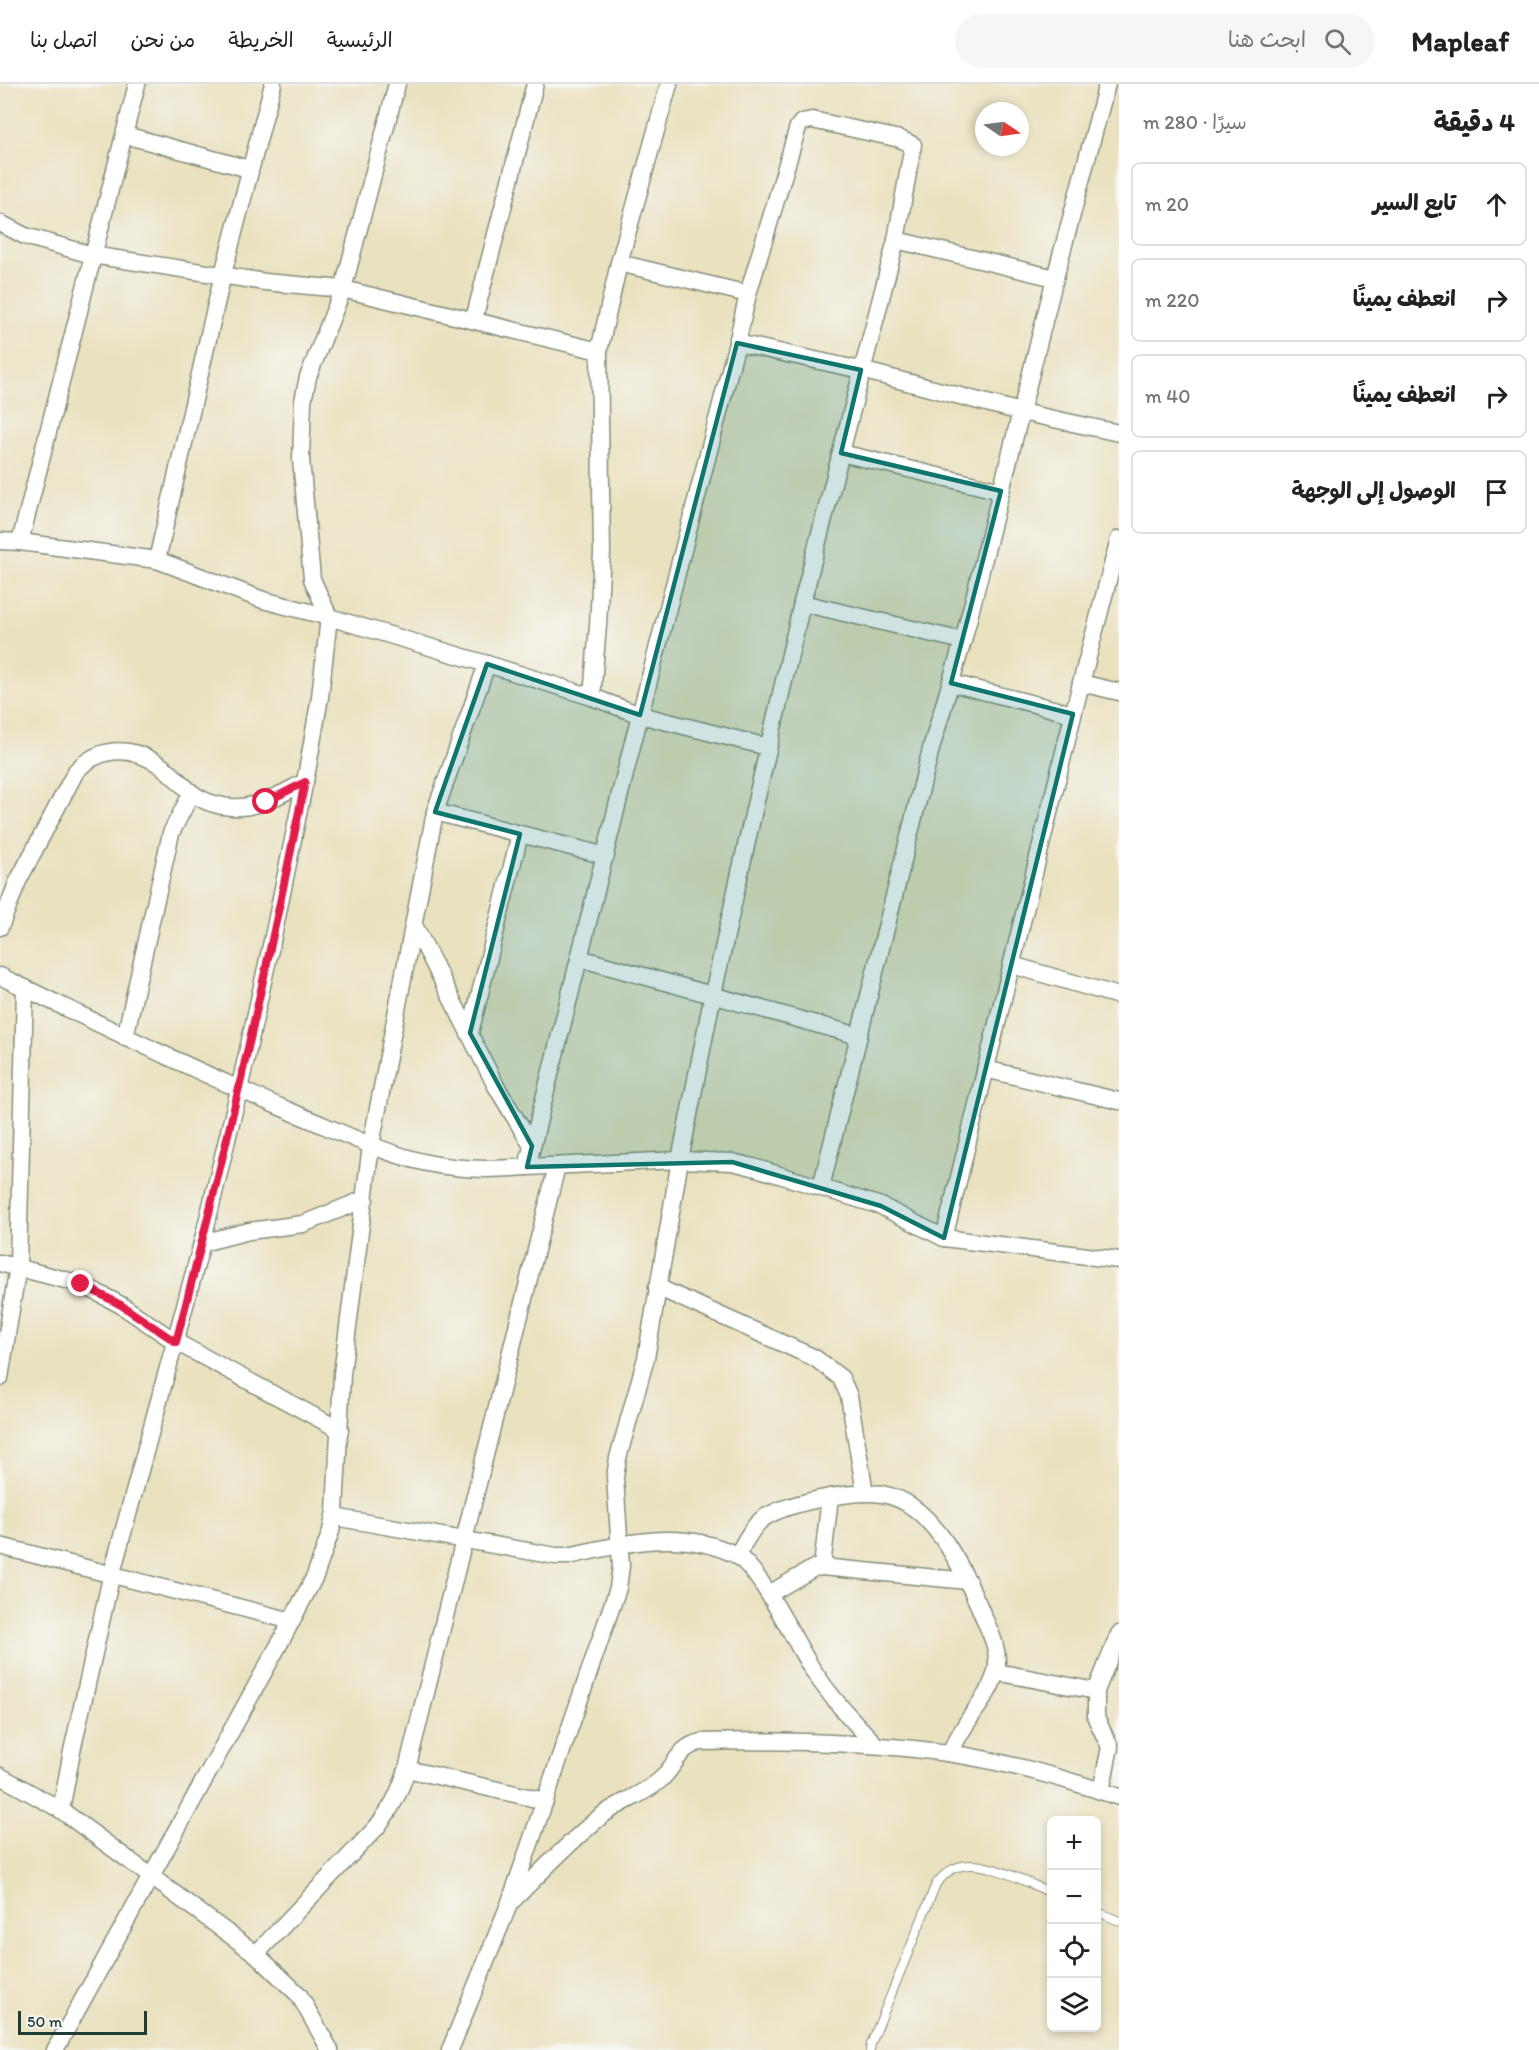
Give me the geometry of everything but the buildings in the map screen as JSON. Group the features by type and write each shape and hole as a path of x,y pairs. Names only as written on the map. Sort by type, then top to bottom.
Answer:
{"street":[{"path":"20,542 137,84"},
{"path":"157,560 223,274 273,84"},
{"path":"61,1810 112,1574 202,1243 239,1090 305,782 320,697 329,617 312,579 302,459 302,422 308,377 343,290 397,84"},
{"path":"474,319 535,84"},
{"path":"592,697 602,552 599,351 619,263 669,84"},
{"path":"821,1187 932,745 963,641 1107,84"},
{"path":"450,2050 510,1902 613,1605 621,1566 615,1477 646,1358 680,1160 713,994 768,747 802,603 896,240 913,145 900,139 806,120 798,127 748,294 527,1167"},
{"path":"125,135 249,169"},
{"path":"0,223 25,236 92,255 265,282 343,290 474,319 599,351"},
{"path":"896,240 1055,278"},
{"path":"619,263 748,294"},
{"path":"737,344 861,370 1021,412 1119,433"},
{"path":"841,453 1001,491"},
{"path":"944,1238 1080,683 1119,539"},
{"path":"0,541 157,560 263,600 487,664 592,697 640,715 768,747"},
{"path":"802,603 963,641"},
{"path":"55,2050 292,1621 315,1576 334,1517 343,1363 371,1145 435,812 487,664"},
{"path":"951,683 1073,714"},
{"path":"1080,683 1119,692"},
{"path":"0,927 18,881 76,771 87,759 101,753 124,751 138,754 156,762 191,794 224,807 246,807 266,802 305,782"},
{"path":"124,1037 171,833 191,794"},
{"path":"435,812 606,856"},
{"path":"470,1033 520,834"},
{"path":"414,925 496,1086 532,1146"},
{"path":"579,958 859,1036"},
{"path":"1012,965 1119,996"},
{"path":"0,976 239,1090 371,1145 425,1162 445,1166 505,1169 680,1160 732,1162 881,1206 944,1238 1119,1260"},
{"path":"0,1378 18,1266 25,988"},
{"path":"985,1069 1119,1101"},
{"path":"256,1954 390,1810 399,1795 557,1166"},
{"path":"202,1243 249,1231 303,1224 365,1198"},
{"path":"0,1263 81,1284 121,1305 176,1342 340,1430"},
{"path":"657,1287 815,1358 841,1378 849,1396 865,1493"},
{"path":"737,1555 759,1522 772,1513 830,1497 865,1493 895,1497 910,1505 928,1520 968,1581 996,1647 996,1672 990,1688 949,1753"},
{"path":"822,1567 830,1497"},
{"path":"334,1517 556,1556 568,1556 652,1539 670,1539 716,1547 737,1555 768,1594 818,1677 839,1706 876,1745"},
{"path":"0,1546 292,1621"},
{"path":"768,1594 814,1568 822,1567 968,1581"},
{"path":"1101,1791 1110,1747 1096,1718 1096,1691 1119,1634"},
{"path":"996,1672 1096,1691"},
{"path":"510,1902 601,1816 656,1783 666,1775 682,1750 690,1744 701,1742 776,1740 876,1745 949,1753 1049,1775 1119,1797"},
{"path":"407,1769 545,1801"},
{"path":"0,1776 61,1810 150,1878 256,1954 299,1995 330,2050"}],"lane":[{"path":"870,2050 936,1884 947,1872 969,1864 984,1867 1047,1891"},
{"path":"1101,1913 1119,1921"}],"highlighted area":[{"path":"737,343 861,370 841,453 1001,491 951,683 1073,714 944,1238 881,1206 732,1162 527,1167 532,1146 470,1033 520,834 435,812 487,664 640,715"}],"route":[{"path":"81,1284 121,1305 176,1342 239,1090 305,782 266,802"}]}
